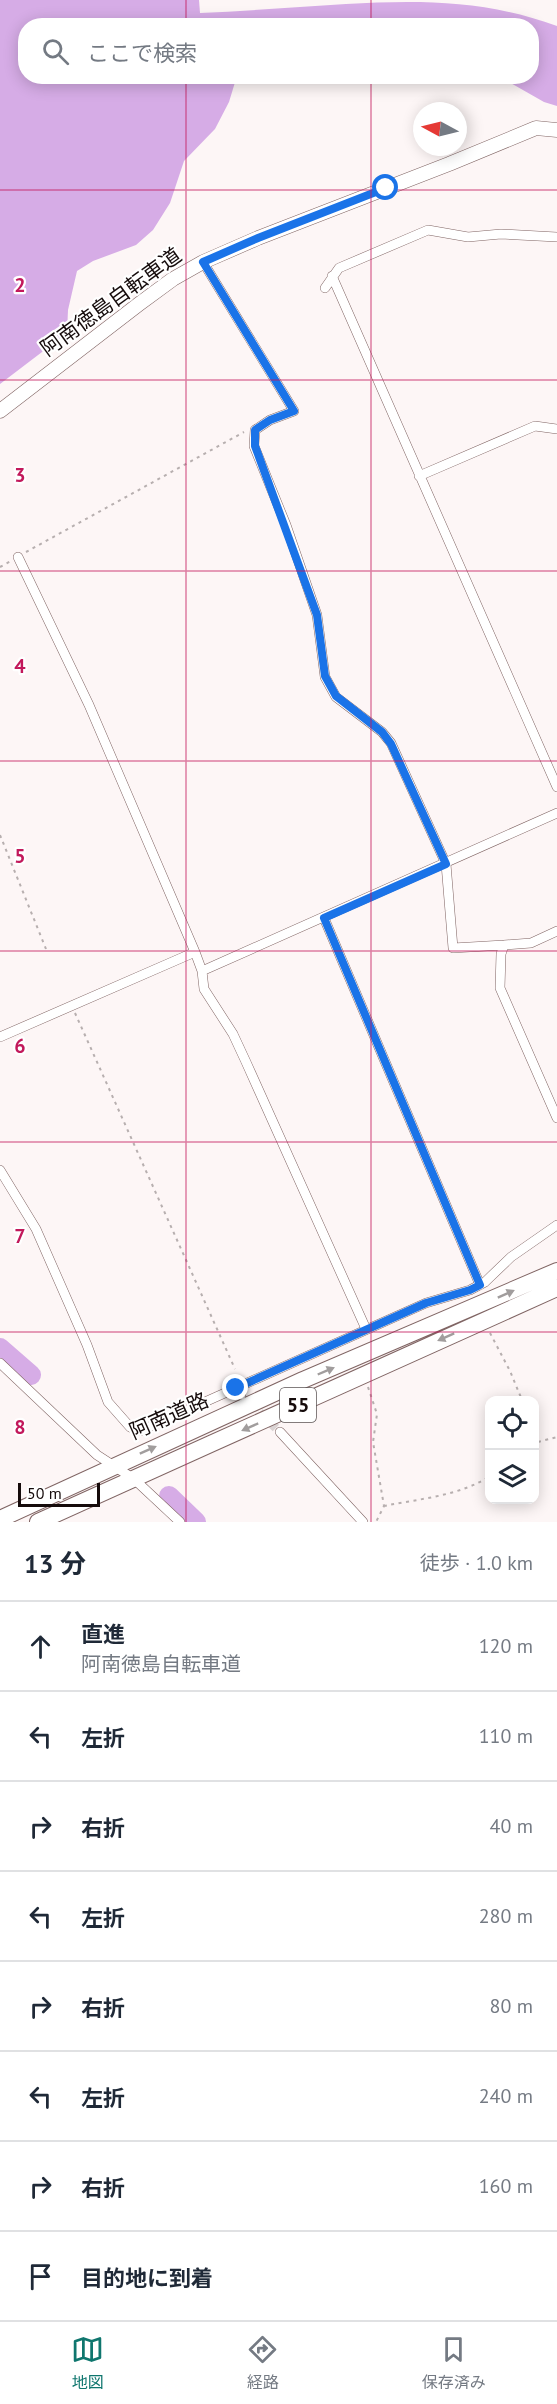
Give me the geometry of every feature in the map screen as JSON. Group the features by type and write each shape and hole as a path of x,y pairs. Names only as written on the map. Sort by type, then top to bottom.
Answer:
{"highway":[{"name":"阿南道路","path":"38,1522 310,1400 480,1314 557,1271"},
{"name":"阿南道路","path":"0,1519 303,1380 557,1288"}],"main road":[{"name":"阿南徳島自転車道","path":"0,411 173,279 203,262 258,238 449,165 536,128 557,130"}],"street":[{"path":"325,288 339,268 428,230 468,237 501,234 557,237"},
{"path":"203,262 294,411 270,420 255,430 255,446 317,615 325,676 336,696 382,732 391,744 446,864 453,948 531,943 557,931"},
{"path":"332,276 557,788"},
{"path":"419,476 536,426 557,429"},
{"path":"18,557 90,705 195,952 202,971 204,989 233,1034 366,1329"},
{"path":"202,971 557,813"},
{"path":"324,918 480,1285"},
{"path":"504,945 501,954 500,988 557,1118"},
{"path":"0,1037 195,952"},
{"path":"0,1170 36,1228 87,1345 108,1402 130,1427 140,1431 239,1392 366,1329 426,1303 470,1290 480,1285 511,1257 557,1225"},
{"path":"470,1290 480,1314"},
{"path":"0,1363 97,1455 134,1479 180,1522"},
{"path":"280,1432 363,1522"}],"path":[{"path":"18,557 248,430 255,430"},
{"path":"0,835 46,949"},
{"path":"74,1012 235,1369"},
{"path":"480,1314 510,1371 520,1396"},
{"path":"362,1374 377,1414 374,1442 384,1506 376,1522"},
{"path":"539,1442 557,1437"},
{"path":"384,1506 478,1484 485,1479"}],"shaded area":[{"path":"0,0 199,0 200,13 346,4 427,2 479,7 534,18 18,18 18,84 234,84 229,102 215,129 184,161 170,203 153,230 136,245 93,261 77,271 68,310 67,333 0,384"},
{"path":"539,20 557,26 557,106 544,102 512,84 539,84"}],"waterway":[{"path":"0,1348 31,1375"},
{"path":"169,1496 196,1522"}],"tunnel":[{"path":"250,1403 280,1432"}],"route":[{"path":"236,1388 426,1303 480,1285 324,918 446,864 391,744 382,732 336,696 325,676 317,615 286,525 255,446 255,430 270,420 294,411 203,262 386,188"}]}
